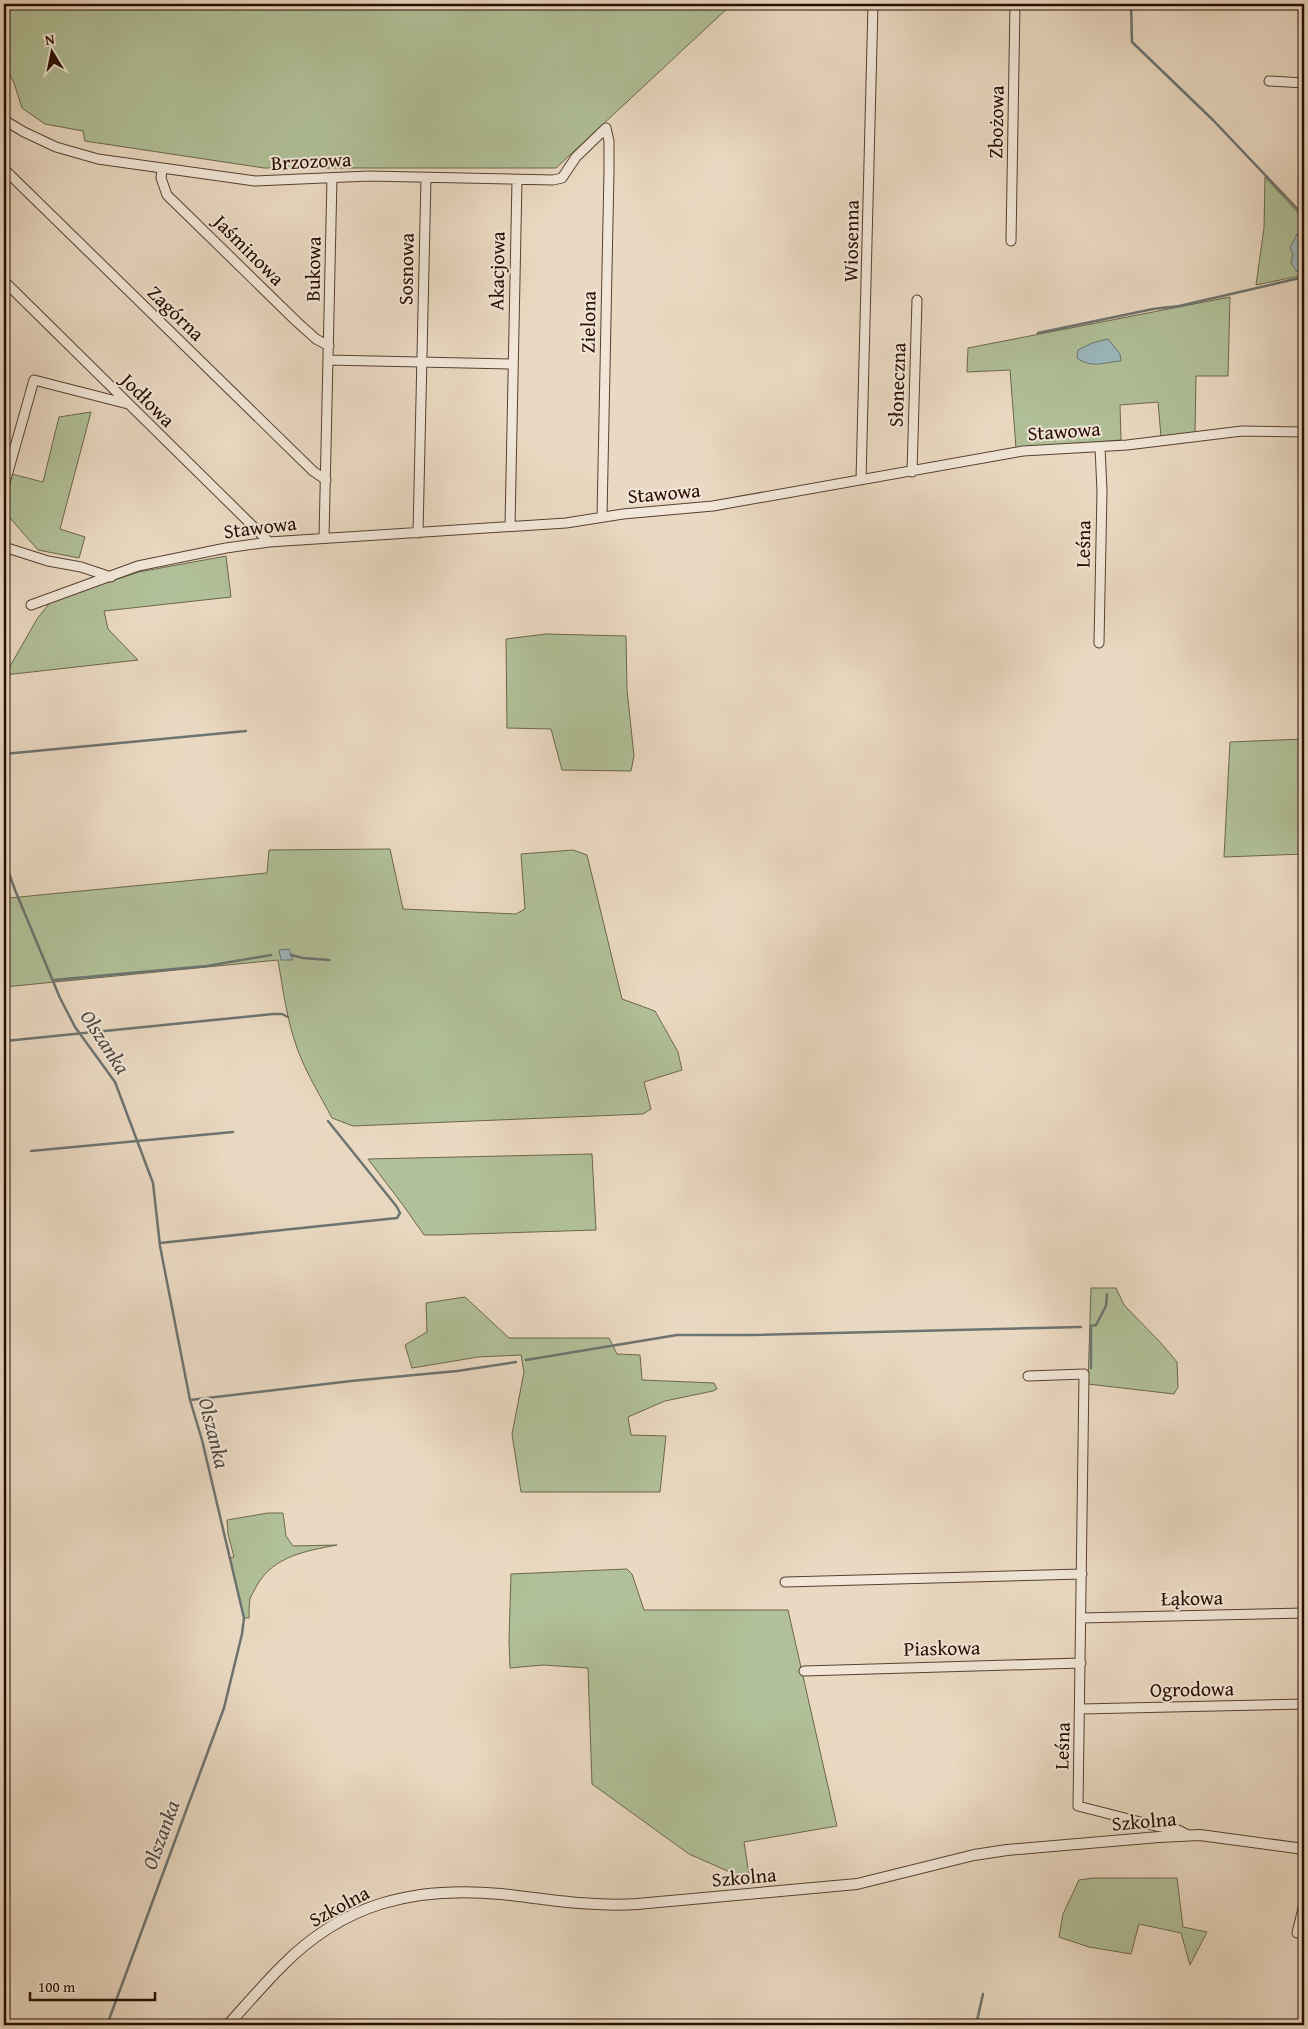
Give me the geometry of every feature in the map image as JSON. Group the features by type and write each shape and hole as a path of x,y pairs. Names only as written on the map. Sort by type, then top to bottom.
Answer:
{"street":[{"name":"Wiosenna","path":"861,480 873,4"},
{"name":"Zbożowa","path":"1011,241 1015,4"},
{"path":"1269,81 1304,83"},
{"name":"Brzozowa","path":"4,120 36,138 84,156 162,169 255,180 369,176 553,180 562,178 576,156 606,128"},
{"name":"Zielona","path":"602,517 610,171 609,141 606,128"},
{"name":"Zagórna","path":"4,169 313,471 326,480"},
{"name":"Jaśminowa","path":"162,169 162,178 167,195 316,339 328,346"},
{"name":"Bukowa","path":"324,538 332,178"},
{"name":"Sosnowa","path":"418,533 426,178"},
{"name":"Akacjowa","path":"510,526 517,180"},
{"name":"Jodłowa","path":"4,282 269,542"},
{"name":"Słoneczna","path":"912,472 917,300"},
{"path":"328,360 513,364"},
{"path":"4,486 34,380 128,404"},
{"name":"Stawowa","path":"31,605 138,566 269,542 566,523 602,517 712,506 1023,451 1100,447 1242,431 1304,432"},
{"name":"Leśna","path":"1099,643 1102,491 1100,447"},
{"path":"4,547 48,561 81,567 111,577"},
{"name":"Leśna","path":"1028,1376 1084,1374 1081,1709 1078,1806 1178,1830 1188,1835"},
{"path":"785,1582 1082,1574"},
{"name":"Łąkowa","path":"1081,1618 1304,1612"},
{"name":"Piaskowa","path":"804,1671 1081,1663"},
{"name":"Ogrodowa","path":"1081,1709 1304,1704"},
{"path":"1156,1826 1159,1837"},
{"name":"Szkolna","path":"228,2025 283,1965 309,1942 349,1916 371,1905 395,1899 422,1895 466,1893 498,1894 600,1905 637,1904 857,1884 974,1855 1007,1850 1188,1835 1304,1849"},
{"path":"1298,1933 1304,1904"}],"green space":[{"path":"4,4 732,4 556,168 264,168 85,141 83,131 45,124 22,108 14,83 4,62"},
{"path":"1265,177 1304,219 1304,235 1297,234 1293,254 1296,271 1304,271 1304,275 1256,285 1264,228"},
{"path":"1230,297 1228,376 1196,376 1195,433 1161,437 1158,402 1120,405 1121,440 1016,448 1010,370 967,372 968,348"},
{"path":"91,412 60,529 85,537 79,558 38,550 9,517 4,520 4,472 43,482 59,417"},
{"path":"226,556 231,597 104,611 108,629 138,660 5,675 37,619 52,600 139,572"},
{"path":"546,634 626,636 627,690 634,756 631,771 562,770 551,729 507,728 506,639"},
{"path":"1304,739 1304,854 1224,857 1230,742"},
{"path":"390,849 403,909 516,914 525,909 521,854 573,850 587,855 622,999 655,1011 678,1052 682,1070 644,1082 651,1109 643,1114 353,1126 332,1118 297,1048 288,1016 278,960 4,987 4,881 9,898 267,873 269,850"},
{"path":"592,1154 596,1230 439,1235 424,1235 368,1159"},
{"path":"1091,1288 1116,1288 1124,1305 1177,1362 1178,1387 1174,1394 1088,1384"},
{"path":"465,1297 509,1338 609,1338 617,1354 640,1355 642,1380 714,1383 717,1389 713,1391 665,1401 628,1417 631,1435 666,1436 660,1492 521,1492 512,1434 524,1372 521,1355 478,1357 412,1368 405,1345 427,1332 426,1303"},
{"path":"268,1513 283,1513 286,1536 293,1546 337,1545 292,1556 272,1567 257,1585 250,1599 249,1618 244,1618 230,1558 234,1557 228,1534 227,1520"},
{"path":"627,1569 632,1574 644,1610 788,1610 837,1826 744,1842 750,1881 689,1854 592,1784 588,1668 543,1665 510,1668 511,1574"},
{"path":"1094,1878 1177,1878 1183,1927 1207,1932 1190,1965 1181,1933 1139,1924 1131,1954 1089,1947 1059,1937 1063,1914 1079,1880"}],"water":[{"path":"1297,234 1304,235 1304,271 1296,271 1291,263 1293,254 1290,248"},
{"path":"1108,339 1120,354 1121,361 1093,364 1077,358 1078,350 1092,343"},
{"path":"289,949 293,960 281,960 279,950"}],"waterway":[{"path":"1131,4 1132,42 1213,120 1304,216"},
{"path":"1038,333 1153,309 1179,306 1304,277"},
{"path":"4,754 246,731"},
{"name":"Olszanka","path":"4,859 60,998 75,1027 115,1082 153,1183 160,1246 190,1400 202,1440 244,1618 242,1634 224,1708 107,2025"},
{"path":"54,980 207,966 271,955"},
{"path":"291,955 329,960"},
{"path":"4,1031 5,1041 273,1014 282,1014 288,1017"},
{"path":"160,1243 397,1218 400,1213 397,1207 328,1121"},
{"path":"31,1151 233,1132"},
{"path":"1091,1326 1096,1325 1106,1306 1107,1294"},
{"path":"1091,1326 1091,1368"},
{"path":"526,1360 677,1335 1081,1327"},
{"path":"190,1400 351,1381 457,1371 516,1362"},
{"path":"976,2025 983,1994"}]}
